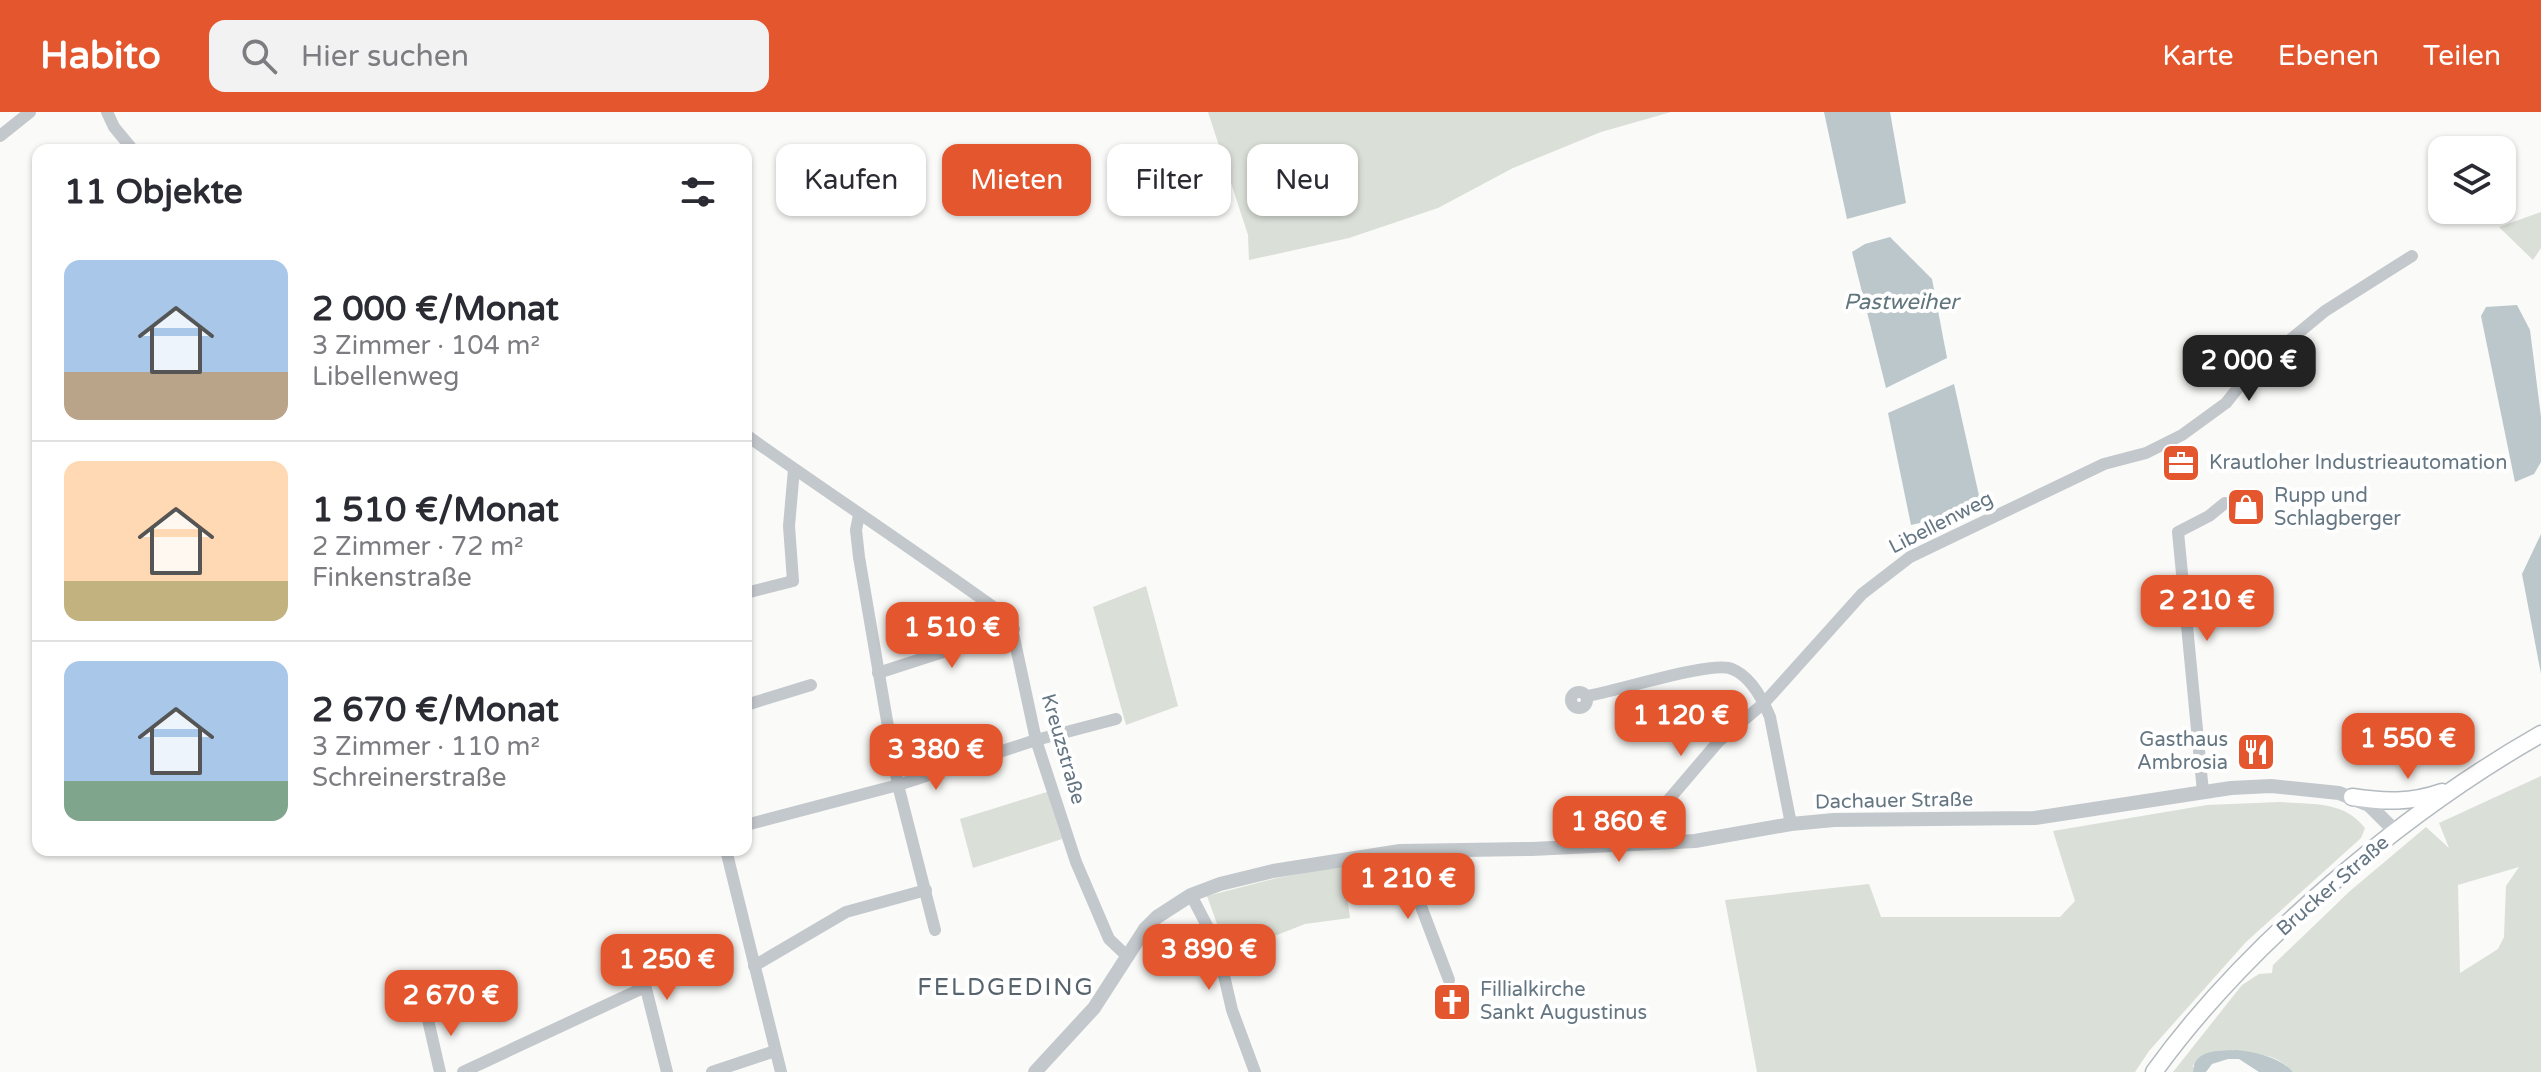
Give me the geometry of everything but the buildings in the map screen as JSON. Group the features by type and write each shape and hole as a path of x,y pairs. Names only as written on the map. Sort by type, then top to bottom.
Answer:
{"main road":[{"name":"Brucker Straße","path":"2154,1072 2200,1014 2262,949 2396,832 2510,752 2541,734"},
{"path":"2352,797 2410,801 2466,782"}],"street":[{"path":"0,136 30,112"},
{"path":"107,112 128,144"},
{"name":"Libellenweg","path":"1630,845 1718,742 1764,703 1862,594 1910,557 2104,464 2146,453 2182,435 2226,403 2249,374 2325,311 2412,256"},
{"path":"752,439 1010,619 1014,629 878,673"},
{"path":"752,591 793,581 789,526 794,469"},
{"path":"2203,792 2178,532 2209,516 2225,503"},
{"path":"859,515 856,530 898,785 935,930"},
{"name":"Kreuzstraße","path":"1014,629 1036,740 1095,910 1109,939 1128,957"},
{"path":"1587,696 1707,668 1730,667 1743,675 1764,703 1770,717 1791,824"},
{"path":"752,703 811,685"},
{"path":"752,823 898,785 1036,740 1116,719"},
{"name":"Dachauer Straße","path":"1035,1072 1094,1008 1151,923 1191,895 1220,884 1273,871 1400,851 1695,841 1791,824 1834,820 2035,818 2231,788 2271,786 2352,797 2369,805 2396,832"},
{"path":"1400,851 1449,980"},
{"path":"727,856 781,1072"},
{"path":"754,966 846,912 926,890"},
{"path":"1191,895 1217,945 1232,1010 1255,1072"},
{"path":"634,941 667,1072"},
{"path":"463,1072 645,987"},
{"path":"426,1011 440,1072"},
{"path":"712,1072 775,1051"}],"shaded area":[{"path":"1208,112 1671,112 1601,132 1513,168 1438,208 1349,238 1249,260 1248,235 1231,183 1231,144 1218,144"},
{"path":"2541,212 2541,248 2533,260 2499,227 2516,224 2516,221"},
{"path":"1146,586 1178,706 1126,725 1093,607"},
{"path":"2541,776 2541,1072 2293,1072 2271,1057 2246,1054 2193,1065 2193,1072 2173,1072 2242,985 2259,974 2272,973 2273,965 2350,891 2426,827 2449,848 2439,823","holes":["2519,867 2506,886 2504,937 2498,949 2460,973 2458,885"]},
{"path":"1047,792 1062,839 973,868 960,819"},
{"path":"2280,802 2337,808 2365,828 2361,838 2246,942 2149,1051 2135,1072 1757,1072 1725,900 1869,884 1881,917 2060,917 2075,901 2053,831 2207,805"},
{"path":"1343,866 1350,918 1305,924 1228,954 1207,896 1277,878"}],"water":[{"path":"1824,112 1890,112 1906,203 1847,219"},
{"name":"Pastweiher","path":"1890,237 1932,279 1947,358 1886,388 1852,252 1865,244"},
{"path":"2517,305 2530,330 2541,417 2541,462 2534,474 2515,482 2481,316 2486,307"},
{"path":"1954,384 1982,509 1911,525 1888,413"},
{"path":"2541,534 2541,674 2522,574"},
{"path":"2236,1050 2274,1059 2293,1072 2259,1072 2239,1059 2228,1059 2212,1064 2206,1072 2193,1072 2194,1064 2202,1055"}],"place":[{"name":"Krautloher Industrieautomation","path":"2181,463"},
{"name":"Rupp und Schlagberger","path":"2246,507"},
{"name":"Gasthaus Ambrosia","path":"2256,752"},
{"name":"Fillialkirche Sankt Augustinus","path":"1452,1002"}],"district":[{"name":"FELDGEDING","path":"1006,987"}]}
